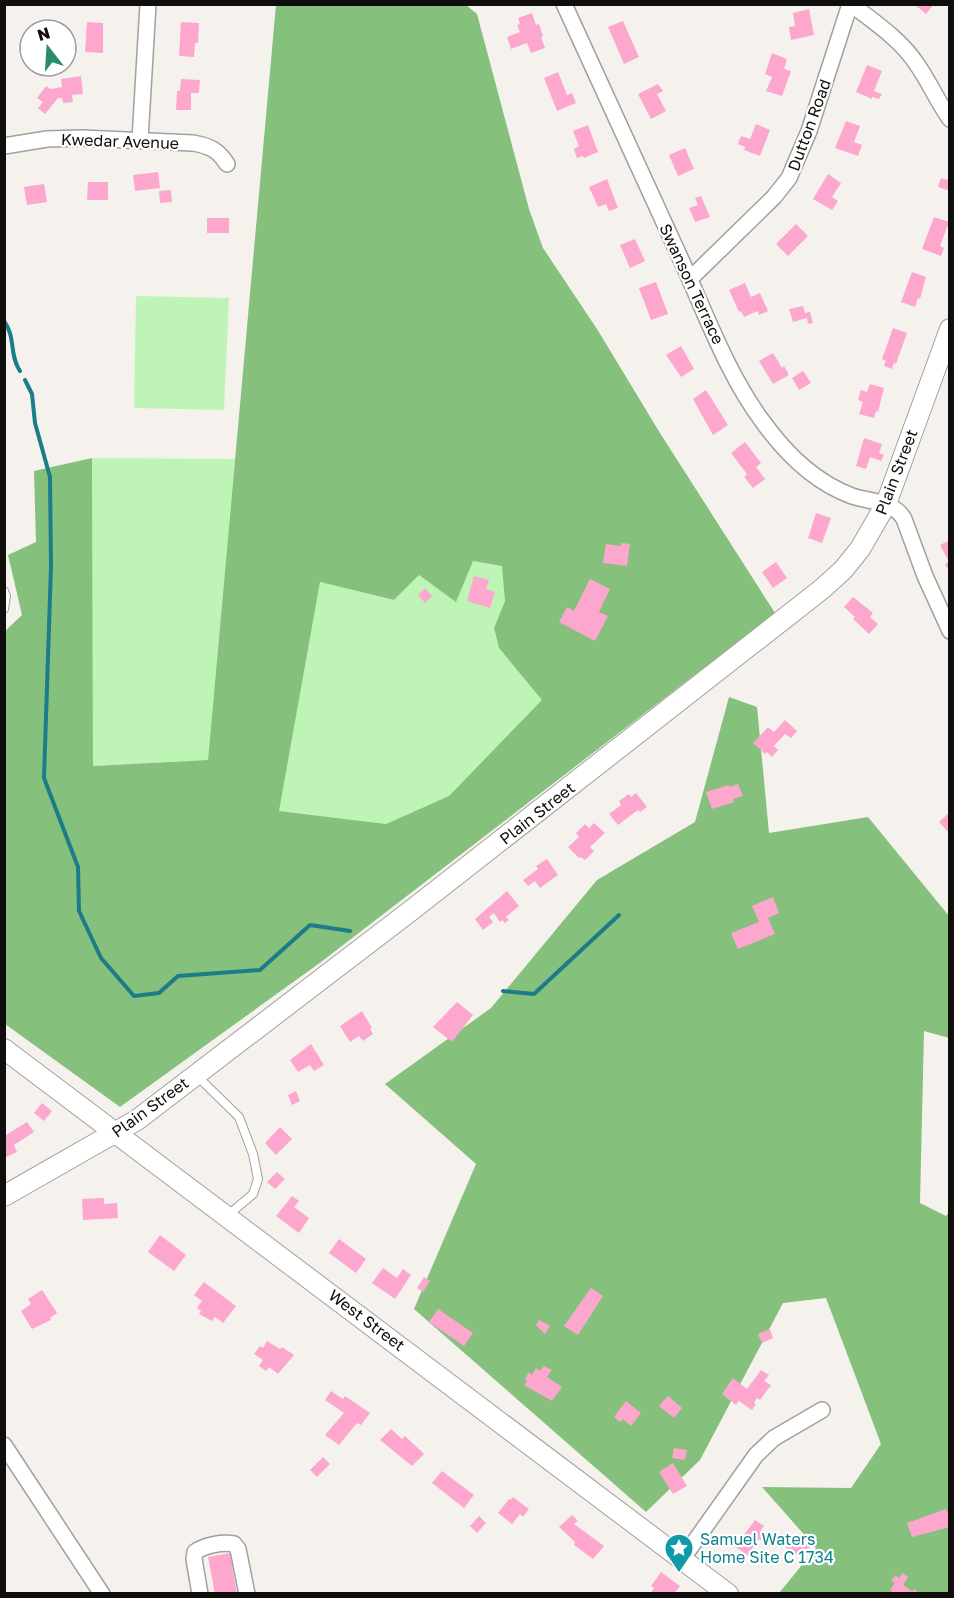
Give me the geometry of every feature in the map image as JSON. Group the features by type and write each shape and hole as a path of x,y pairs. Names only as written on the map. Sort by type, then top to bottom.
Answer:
{"street":[{"path":"140,140 148,4"},
{"name":"Swanson Terrace","path":"564,4 690,279 741,386 761,420 783,448 808,472 832,488 886,504"},
{"path":"851,4 903,47 916,62 950,119"},
{"name":"Dutton Road","path":"690,279 774,197 789,178 809,131 851,4"},
{"name":"Kwedar Avenue","path":"4,146 65,138 207,145 216,149 227,164"},
{"name":"Plain Street","path":"4,1196 137,1119 459,873 822,589 843,570 860,549 886,504 950,328"},
{"path":"886,504 899,512 904,519 925,576 950,631"},
{"name":"West Street","path":"4,1049 728,1593"},
{"path":"683,1558 756,1455 774,1438 822,1410"},
{"path":"4,1445 102,1593"},
{"path":"200,1593 194,1559 195,1552 201,1548 227,1543 234,1544 238,1549 247,1593"}],"lane":[{"path":"4,591 4,609"},
{"path":"195,1074 239,1117 253,1154 258,1179 253,1194 227,1216"}],"green space":[{"path":"276,5 466,5 477,14 529,209 543,248 597,329 660,433 775,613 321,962 120,1107 5,1024 4,632 22,615 8,555 36,542 34,471 92,458 93,766 208,760","holes":["473,561 502,566 505,601 494,628 499,648 542,700 449,796 386,824 279,811 320,582 394,600 419,575 456,602"]},
{"path":"136,296 229,298 224,410 134,408"},
{"path":"92,458 235,459 208,760 93,766"},
{"path":"473,561 503,565 505,601 494,628 499,648 543,700 449,796 386,824 278,811 320,582 394,600 419,575"},
{"path":"729,697 757,707 769,833 868,817 949,916 949,1038 924,1031 920,1203 946,1216 949,1212 949,1593 779,1593 816,1548 762,1487 851,1488 881,1444 826,1298 783,1303 700,1460 646,1512 414,1309 476,1164 385,1084 491,1008 597,880 695,822"}],"building":[{"path":"914,4 934,4 926,14"},
{"path":"809,9 814,35 791,40 789,27 795,26 793,13"},
{"path":"532,13 536,25 539,24 545,48 531,53 527,43 511,49 507,37 520,32 517,25 520,24 518,18"},
{"path":"623,21 639,57 624,64 608,27"},
{"path":"87,22 103,23 103,53 85,52"},
{"path":"181,22 199,23 198,43 195,43 194,57 179,56"},
{"path":"772,53 787,59 784,69 791,71 782,96 766,91 772,77 765,74"},
{"path":"867,65 882,71 874,91 882,94 879,99 872,97 872,99 856,92"},
{"path":"558,72 567,95 572,93 576,103 557,111 544,78"},
{"path":"81,76 83,94 72,95 73,102 63,103 62,98 58,98 45,114 38,108 43,102 37,98 46,86 50,89 62,87 61,79"},
{"path":"181,79 200,80 199,93 191,93 191,110 176,110 177,91 180,91"},
{"path":"658,84 663,91 657,94 666,111 651,119 638,94"},
{"path":"846,121 860,126 854,142 862,145 858,156 835,148"},
{"path":"756,124 770,130 760,156 744,150 745,147 738,144 741,136 750,139"},
{"path":"588,125 598,152 584,158 583,156 577,158 574,149 579,146 573,131"},
{"path":"685,148 694,169 678,176 669,155"},
{"path":"158,172 160,188 135,191 133,175"},
{"path":"828,174 841,183 832,197 838,201 832,210 813,199"},
{"path":"950,174 950,191 938,187 941,178 947,180"},
{"path":"607,179 618,208 609,211 606,204 598,207 589,187"},
{"path":"88,182 108,182 108,200 87,200"},
{"path":"44,184 47,202 27,205 24,187"},
{"path":"171,190 172,202 160,203 159,191"},
{"path":"701,196 710,217 695,222 689,208 698,205 695,198"},
{"path":"934,217 949,222 940,246 944,248 941,256 922,249"},
{"path":"207,218 229,218 229,233 207,233"},
{"path":"796,224 808,236 788,256 776,244"},
{"path":"635,239 645,261 630,268 620,245"},
{"path":"912,272 926,277 920,299 918,298 915,307 901,302"},
{"path":"656,282 668,314 651,320 639,288"},
{"path":"745,283 751,297 760,293 768,311 759,315 758,311 744,317 741,311 739,312 729,290"},
{"path":"803,306 805,313 810,312 813,323 808,324 807,318 793,322 789,309"},
{"path":"893,328 907,333 892,369 884,366 886,361 882,359"},
{"path":"681,346 694,369 681,377 666,355"},
{"path":"773,353 789,375 773,384 759,361"},
{"path":"803,371 811,383 799,390 792,378"},
{"path":"870,384 884,388 878,412 876,411 874,418 859,414 863,402 858,400 861,390 867,392"},
{"path":"706,390 728,425 713,435 693,399"},
{"path":"864,438 882,444 879,453 884,455 881,461 870,457 866,469 856,466"},
{"path":"745,442 761,463 756,467 765,479 753,488 744,477 747,474 731,453"},
{"path":"816,513 831,518 822,543 808,538"},
{"path":"950,540 950,573 945,564 949,562 940,545"},
{"path":"621,543 630,544 627,566 603,563 606,544 621,546"},
{"path":"776,562 787,578 773,588 762,572"},
{"path":"474,576 489,580 486,589 495,592 490,608 467,601"},
{"path":"590,579 610,589 599,612 608,616 595,641 559,622 567,607 574,611"},
{"path":"425,588 432,596 425,603 418,595"},
{"path":"853,597 873,613 870,617 878,624 869,634 844,607"},
{"path":"785,720 797,731 791,738 785,734 774,746 778,750 772,757 767,752 765,754 753,743 768,727 774,732"},
{"path":"738,784 743,796 733,799 734,802 712,809 706,792"},
{"path":"636,793 647,807 640,812 638,810 618,825 609,814 621,805 619,801 629,794 631,797"},
{"path":"950,812 950,834 939,822"},
{"path":"594,823 605,833 590,847 594,851 585,860 579,858 568,847 579,837 576,833 585,824 589,828"},
{"path":"547,859 558,875 540,888 535,881 528,886 523,880 538,869 536,866"},
{"path":"507,891 519,906 506,917 509,920 505,923 502,920 500,922 494,913 489,917 493,922 483,930 475,919"},
{"path":"773,897 779,913 768,918 775,934 738,949 731,933 759,922 752,906"},
{"path":"457,1002 473,1015 452,1042 433,1027"},
{"path":"362,1011 373,1034 363,1041 359,1036 350,1042 340,1026"},
{"path":"311,1044 324,1065 314,1071 310,1065 298,1072 290,1060"},
{"path":"296,1091 300,1101 292,1105 288,1095"},
{"path":"42,1103 52,1111 44,1121 34,1113"},
{"path":"27,1122 34,1132 14,1145 17,1152 4,1158 6,1135"},
{"path":"280,1127 292,1139 276,1155 265,1143"},
{"path":"277,1172 285,1179 275,1189 267,1182"},
{"path":"292,1196 299,1201 294,1207 309,1218 299,1233 276,1216"},
{"path":"104,1198 104,1204 117,1203 118,1218 83,1220 82,1199"},
{"path":"160,1235 186,1255 174,1271 148,1252"},
{"path":"339,1239 366,1259 356,1273 329,1253"},
{"path":"383,1268 397,1278 403,1269 411,1275 395,1299 372,1283"},
{"path":"424,1277 430,1281 423,1292 417,1288"},
{"path":"204,1282 236,1306 223,1323 215,1317 212,1321 199,1314 201,1311 197,1308 202,1301 194,1295"},
{"path":"591,1288 603,1296 578,1335 564,1326"},
{"path":"42,1290 57,1313 50,1318 51,1320 32,1329 21,1311 31,1304 28,1299"},
{"path":"438,1309 473,1333 464,1346 429,1322"},
{"path":"539,1320 550,1326 545,1334 536,1325"},
{"path":"770,1329 773,1338 762,1343 758,1334"},
{"path":"267,1341 294,1355 278,1374 269,1367 266,1371 259,1366 263,1360 254,1354 260,1346 263,1348"},
{"path":"544,1366 552,1370 547,1377 562,1387 552,1401 524,1385 529,1372 532,1375 536,1368 540,1371"},
{"path":"761,1370 769,1375 764,1381 771,1385 760,1400 757,1398 752,1410 739,1401 736,1405 722,1394 733,1378 747,1389"},
{"path":"331,1391 343,1399 345,1396 370,1413 361,1425 357,1423 339,1445 325,1435 344,1413 325,1400"},
{"path":"668,1396 682,1408 674,1418 659,1406"},
{"path":"626,1401 641,1413 631,1426 623,1419 620,1422 614,1417"},
{"path":"391,1429 402,1439 405,1436 424,1454 412,1466 380,1440"},
{"path":"674,1448 687,1450 685,1460 672,1458"},
{"path":"323,1457 330,1464 317,1477 310,1470"},
{"path":"673,1463 687,1486 673,1494 659,1472"},
{"path":"442,1471 474,1495 464,1508 432,1483"},
{"path":"513,1497 529,1509 523,1517 520,1514 512,1524 498,1513"},
{"path":"946,1509 950,1518 950,1527 912,1537 907,1523"},
{"path":"572,1515 578,1521 574,1524 604,1546 593,1559 574,1545 575,1542 559,1527"},
{"path":"479,1516 486,1523 477,1533 470,1526"},
{"path":"755,1520 764,1526 761,1530 776,1540 781,1533 794,1542 800,1534 813,1543 802,1559 778,1542 773,1548 768,1545 766,1548 762,1545 764,1542 759,1539 750,1557 733,1545 738,1538 740,1540"},
{"path":"230,1553 237,1594 215,1594 208,1557"},
{"path":"661,1572 680,1586 674,1594 650,1594 654,1588 651,1586"},
{"path":"902,1573 908,1577 903,1585 920,1594 895,1594 890,1590 895,1583 891,1581 895,1575 899,1578"}],"waterway":[{"path":"4,321 10,333 20,371"},
{"path":"25,380 32,394 35,423 50,477 51,566 44,778 78,867 79,911 101,958 134,996 159,993 178,976 260,970 310,925 350,931"},
{"path":"503,991 534,994 619,915"}],"place":[{"name":"Samuel Waters Home Site C 1734","path":"679,1574"}]}
